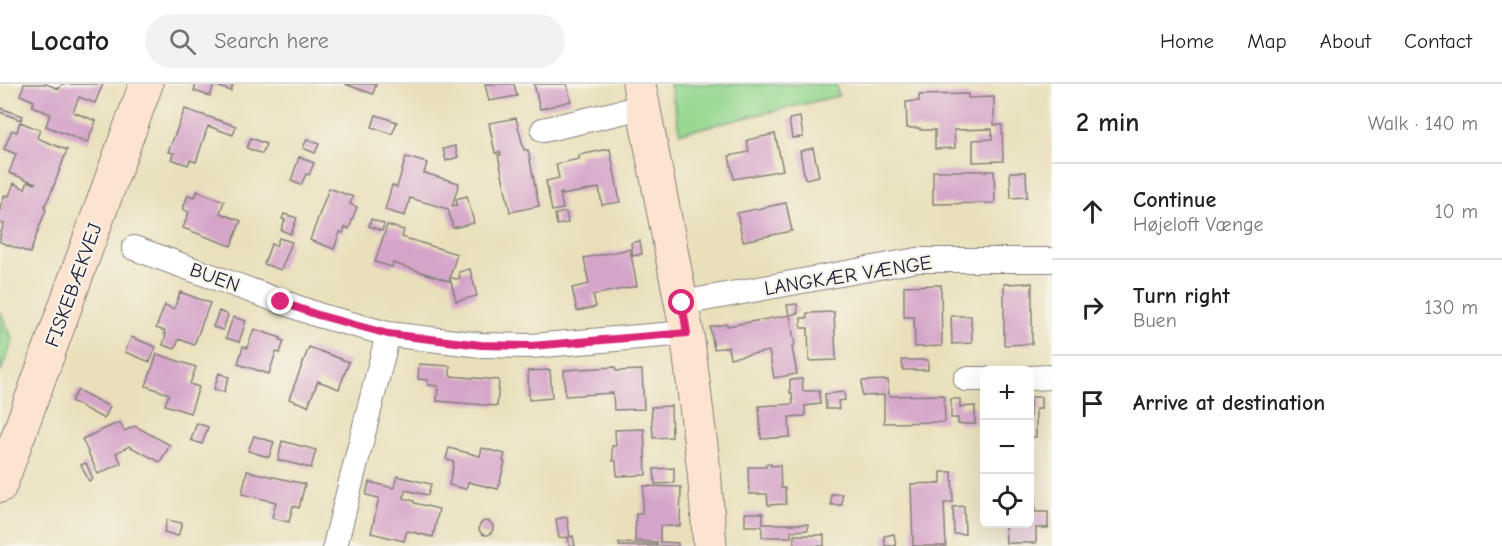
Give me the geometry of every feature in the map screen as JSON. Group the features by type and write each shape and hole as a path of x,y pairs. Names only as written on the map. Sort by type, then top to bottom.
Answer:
{"street":[{"name":"FISKEBÆKVEJ","path":"0,486 146,84"},
{"path":"543,130 641,95 684,318 704,471 710,546"},
{"name":"BUEN","path":"134,248 318,315 388,334 481,345 531,346 684,318"},
{"name":"LANGKÆR VÆNGE","path":"684,318 917,260 1052,260"},
{"path":"335,546 388,334"},
{"path":"1034,378 1052,377"}],"green space":[{"path":"670,84 836,84 838,96 680,133"},
{"path":"0,311 13,340 0,373"}],"building":[{"path":"24,84 46,84 59,89 62,84 103,84 95,103 79,97 73,112 96,121 87,143 46,126 50,114 32,106 34,101 20,95"},
{"path":"196,84 233,84 231,91 214,85 210,96 194,91"},
{"path":"345,84 376,84 373,94"},
{"path":"485,84 514,84 517,96 489,101"},
{"path":"534,84 567,84 571,101 540,109"},
{"path":"968,94 968,98 994,97 994,125 1002,125 1003,161 973,162 973,140 992,139 992,129 954,130 955,148 935,149 935,130 907,128 906,102 919,101 919,95"},
{"path":"0,108 23,116 21,120 0,112"},
{"path":"185,109 236,126 233,135 208,126 196,162 190,160 188,165 171,159 174,153 168,152"},
{"path":"376,115 397,122 392,134 372,127"},
{"path":"800,117 803,137 792,138 789,119"},
{"path":"516,118 524,150 528,150 539,206 510,212 498,155 501,155 500,152 495,153 489,123"},
{"path":"20,122 40,130 37,138 67,150 44,208 46,209 30,253 0,242 4,224 0,223 0,207 5,195 9,196 14,183 25,189 28,181 36,183 9,173 16,154 4,149 12,130 17,132"},
{"path":"775,134 783,170 734,179 729,156 749,152 747,140"},
{"path":"251,138 266,144 262,154 247,148"},
{"path":"307,139 319,144 315,153 303,148"},
{"path":"455,146 458,157 446,161 443,149"},
{"path":"813,148 819,176 805,179 800,151"},
{"path":"610,149 620,202 602,205 599,188 562,195 562,193 560,194 563,209 552,211 546,181 559,178 556,164 579,159 579,155"},
{"path":"299,157 314,163 309,175 306,174 301,185 291,181"},
{"path":"406,157 427,163 424,173 459,183 452,206 457,205 456,199 467,196 474,223 453,228 448,209 410,198 405,216 385,210 392,185 397,187"},
{"path":"933,171 994,171 995,203 933,204"},
{"path":"1010,172 1026,172 1027,197 1011,198"},
{"path":"329,188 353,197 350,204 357,207 349,229 345,227 343,233 340,232 334,249 310,240"},
{"path":"197,191 224,201 220,213 241,221 231,246 183,228 189,212 183,209 188,195 195,197"},
{"path":"786,203 792,231 743,241 737,213"},
{"path":"566,212 568,223 557,225 555,214"},
{"path":"284,214 297,218 291,234 281,230 285,220 282,219"},
{"path":"371,219 384,224 382,231 369,226"},
{"path":"387,225 404,230 402,237 457,254 450,277 460,278 459,272 470,269 477,296 456,301 450,278 449,281 393,263 392,267 375,262"},
{"path":"279,238 292,242 281,270 264,264 271,244 276,246"},
{"path":"640,241 642,254 633,256 631,243"},
{"path":"630,249 637,286 593,295 596,307 577,311 572,288 589,284 584,258"},
{"path":"1032,283 1032,344 1004,345 1004,284"},
{"path":"941,285 942,346 915,347 914,317 904,317 904,286"},
{"path":"180,292 210,303 194,345 179,339 175,349 163,345 165,331 156,328 165,305 174,309"},
{"path":"797,304 798,313 789,315 787,305"},
{"path":"219,311 228,315 223,330 213,327"},
{"path":"834,312 836,360 809,361 808,328 801,328 801,318 807,318 807,313"},
{"path":"790,315 797,374 774,378 769,351 730,358 728,347 714,349 710,327"},
{"path":"951,316 971,316 972,343 952,344"},
{"path":"233,317 246,321 239,342 226,338"},
{"path":"254,329 284,341 280,353 276,352 269,374 238,364 243,346 247,348"},
{"path":"131,337 156,347 150,362 125,352"},
{"path":"309,347 349,362 339,389 318,381 308,406 289,399"},
{"path":"157,354 196,367 190,384 199,387 190,413 165,405 169,394 146,386"},
{"path":"902,360 928,360 928,370 903,370"},
{"path":"419,364 450,366 450,376 499,380 497,406 437,401 438,386 428,385 428,380 418,379"},
{"path":"615,367 616,371 642,370 644,409 614,410 613,393 565,396 564,370"},
{"path":"550,370 552,398 529,400 528,371"},
{"path":"219,373 229,377 224,392 214,389"},
{"path":"802,379 803,391 819,391 820,404 805,406 805,416 789,417 790,437 761,439 759,406 793,404 790,380"},
{"path":"888,380 889,396 944,395 945,422 884,423 884,395 862,396 862,381"},
{"path":"78,390 110,407 104,419 71,401"},
{"path":"844,392 845,400 838,401 839,409 826,409 825,394"},
{"path":"1034,397 1041,397 1041,409 1036,409 1036,437 1034,437"},
{"path":"951,399 960,399 960,407 975,406 975,424 958,424 958,418 951,418"},
{"path":"671,406 672,437 653,438 651,407"},
{"path":"120,422 124,431 135,426 170,445 160,462 129,446 116,453 121,463 98,474 82,439"},
{"path":"197,423 208,427 202,444 191,440"},
{"path":"644,429 646,475 617,476 612,446 616,446 615,430"},
{"path":"254,436 274,442 269,457 248,451"},
{"path":"282,441 316,450 311,468 278,460"},
{"path":"449,448 480,456 482,448 505,454 498,489 468,482 466,489 449,485 454,462 446,459"},
{"path":"86,463 93,479 89,481 81,465"},
{"path":"766,464 780,465 781,488 785,488 786,504 768,505 767,494 749,494 748,467 766,467"},
{"path":"674,468 674,483 655,484 654,469"},
{"path":"247,471 305,484 299,508 293,506 289,522 272,518 276,502 242,494"},
{"path":"941,472 952,472 953,502 944,503 946,546 913,546 911,484 941,483"},
{"path":"397,476 431,484 428,495 405,490 404,498 439,509 433,537 407,531 404,541 371,533 379,498 366,495 369,482 394,488"},
{"path":"1035,476 1035,512 1048,512 1048,528 1036,528 1036,543 1006,543 1005,528 1034,528"},
{"path":"644,486 681,487 680,526 660,526 660,542 678,543 678,546 657,546 657,542 635,541 636,514 642,514"},
{"path":"831,494 842,494 842,505 831,505"},
{"path":"964,506 965,534 954,534 953,507"},
{"path":"745,513 763,513 763,524 808,524 808,530 791,531 791,537 762,537 762,526 745,526"},
{"path":"567,517 570,537 573,536 575,546 569,546 568,537 559,538 556,519"},
{"path":"167,520 182,523 178,536 164,532"},
{"path":"486,521 491,523 493,528 491,533 486,535 481,533 479,528 481,523"},
{"path":"894,534 896,546 885,546 884,536"},
{"path":"794,535 824,535 824,546 794,546"},
{"path":"619,543 656,544 656,546 619,546"}],"route":[{"path":"281,302 318,315 388,334 481,345 531,346 687,333 682,303"}]}
